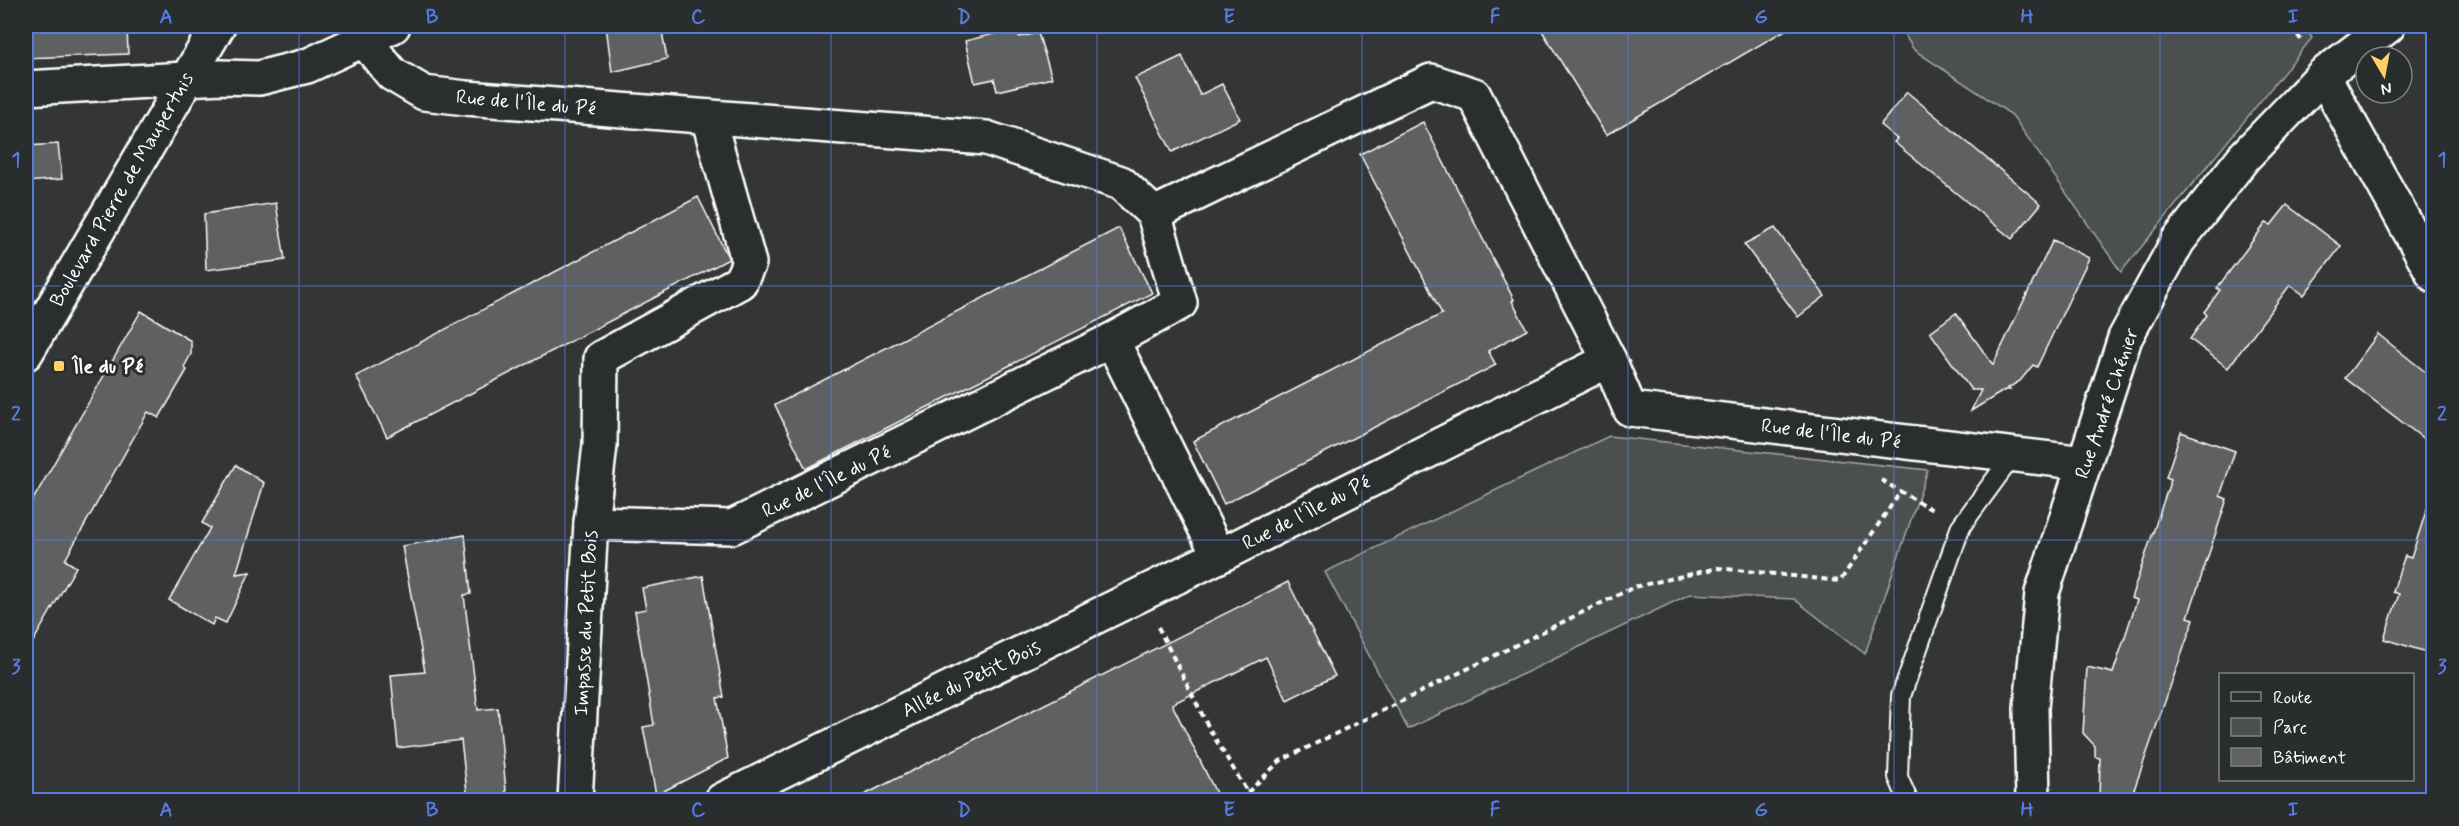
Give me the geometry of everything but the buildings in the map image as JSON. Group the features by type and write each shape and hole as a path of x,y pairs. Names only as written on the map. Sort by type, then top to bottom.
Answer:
{"street":[{"name":"Boulevard Pierre de Maupertuis","path":"26,353 183,81 218,26"},
{"path":"26,88 183,81 221,77 260,78 307,66 393,26"},
{"name":"Rue André Chénier","path":"2033,801 2031,708 2042,593 2125,338 2178,241 2244,157 2323,75 2388,26"},
{"name":"Rue de l'Île du Pé","path":"364,40 392,74 424,93 986,138 1121,183 1154,214 1180,303 1112,340 732,527 591,523"},
{"path":"2323,75 2433,275"},
{"name":"Rue de l'Île du Pé","path":"1154,214 1431,81 1474,95 1609,360 1630,408 2084,463"},
{"name":"Impasse du Petit Bois","path":"575,801 591,523 600,445 601,358 740,282 749,263 708,117"},
{"name":"Rue de l'Île du Pé","path":"1112,340 1219,556 1609,360"},
{"name":"Allée du Petit Bois","path":"722,801 1219,556"}],"lane":[{"path":"1908,801 1898,777 1901,696 1961,526 2013,454"}],"path":[{"path":"1240,801 1280,761 1634,587 1718,568 1840,581 1901,491"},
{"path":"1140,595 1210,730 1248,793"}],"green space":[{"path":"1899,26 2305,26 2312,38 2121,272 2012,115 1914,50"},
{"path":"1609,436 1928,470 1865,654 1794,599 1690,594 1408,729 1325,572"}],"place":[{"name":"Île du Pé","path":"59,366"}]}
